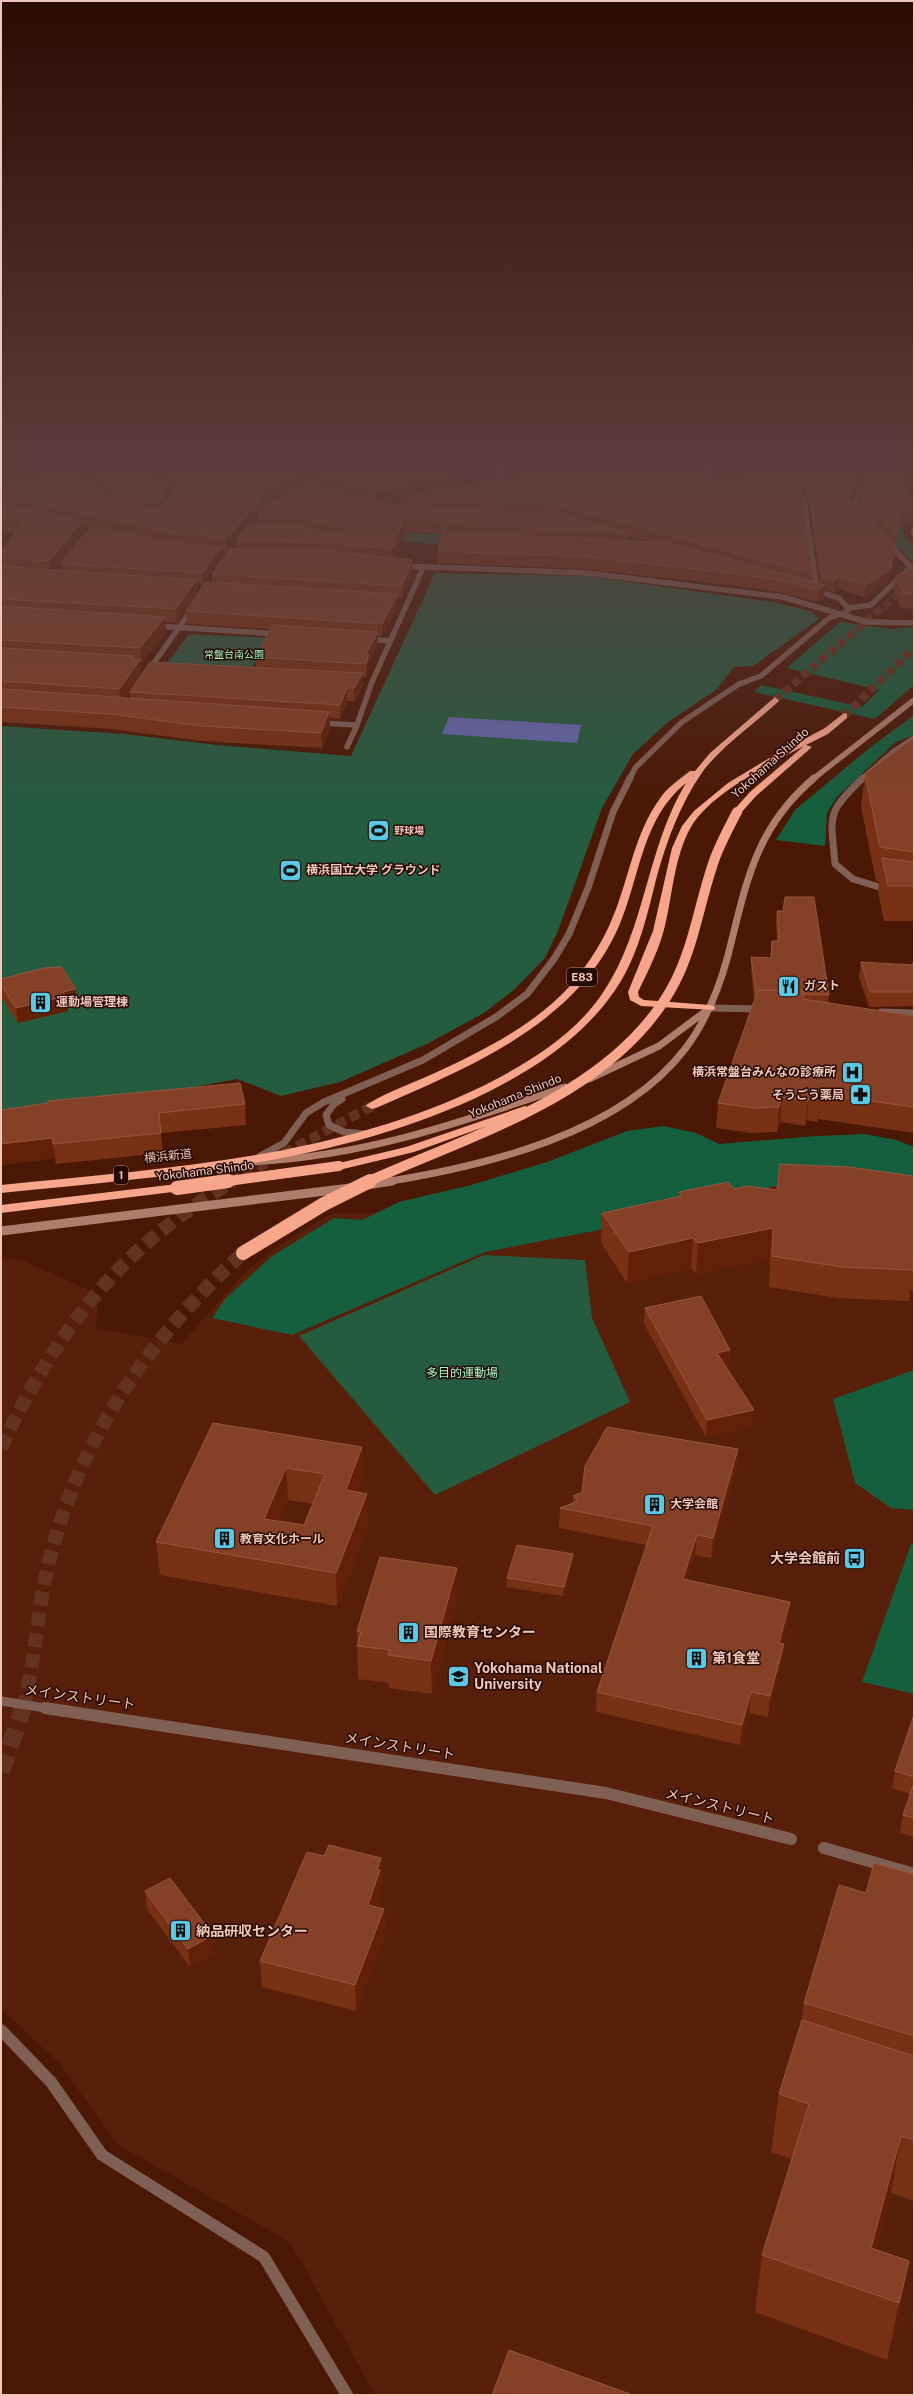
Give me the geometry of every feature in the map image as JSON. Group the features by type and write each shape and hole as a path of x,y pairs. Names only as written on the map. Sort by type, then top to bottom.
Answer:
{"highway":[{"name":"Yokohama Shindo","path":"242,1162 370,1134 420,1117 495,1085 536,1062 566,1040 586,1022 604,1002 633,946 664,840 678,804 702,765 775,700"},
{"name":"Yokohama Shindo","path":"1,1209 177,1188 339,1166 435,1141 563,1093 589,1077 615,1056 644,1026 663,1002 686,955 715,854 727,827 737,812 753,794 844,716"},
{"path":"710,1008 641,1003 634,998 633,992 660,924 679,842 687,825 704,806 742,778 830,728"},
{"name":"E83","path":"372,1106 456,1068 499,1045 540,1017 572,989 596,959 614,926 646,832 656,812 665,798 702,765"},
{"path":"243,1254 301,1216 350,1189 516,1118 563,1093"},
{"name":"横浜新道","path":"1,1189 242,1162"}],"street":[{"path":"347,747 357,725 372,682 417,582"},
{"path":"666,582 783,597 839,616 867,622 893,624 914,623"},
{"path":"816,582 817,591"},
{"path":"848,608 871,605 895,582"},
{"path":"810,589 842,599 848,608"},
{"path":"146,675 197,602"},
{"path":"400,602 407,603"},
{"path":"242,1162 270,1152 284,1143 306,1113 324,1102 354,1091 423,1060 496,1017 527,994 554,959 569,934 588,888 613,812 635,768 682,722 739,684 761,676 829,618 845,613 848,608"},
{"path":"148,625 289,634"},
{"path":"359,639 390,641"},
{"path":"143,668 159,669"},
{"path":"364,682 372,682"},
{"path":"1,1231 389,1182 462,1169 505,1158 582,1126 630,1099 666,1071 685,1048 710,1008 756,855 774,820 803,787 914,700"},
{"path":"311,722 357,725"},
{"path":"900,891 885,890 853,879 835,864 831,817 836,806 876,766 906,742 914,738"},
{"path":"242,1162 278,1162 356,1150 440,1129 590,1078 633,1060 659,1046 710,1008 773,1009"},
{"path":"875,1012 914,1013"},
{"path":"354,1091 334,1104 326,1115 329,1126 344,1132 370,1134"},
{"name":"メインストリート","path":"1,1701 606,1793 791,1839"},
{"path":"824,1848 914,1874"},
{"path":"1,2030 51,2082 102,2155 264,2257 347,2395"}],"shaded area":[{"name":"Yokohama National University","path":"663,1126 696,1133 719,1144 817,1136 865,1134 896,1140 914,1147 914,2395 375,2395 290,2242 118,2145 59,2063 1,2009 1,1256 24,1261 95,1293 98,1309 95,1328 181,1344 247,1270 287,1240 332,1213 366,1214 501,1186 607,1155"}],"green space":[{"name":"横浜国立大学 グラウンド","path":"431,582 628,582 773,602 812,612 819,619 753,666 734,667 717,689 668,722 633,754 602,808 558,931 545,958 514,990 484,1013 427,1044 340,1082 281,1096 237,1079 168,1092 1,1116 1,726 124,734 217,745 351,756"},
{"path":"840,622 891,629 914,627 914,685 875,719 754,692 761,685 862,707 879,690 787,668"},
{"name":"常盤台南公園","path":"189,634 272,638 249,672 164,667"},
{"path":"914,715 914,735 896,742 837,797 827,813 825,846 776,840 795,810 868,749"},
{"path":"663,1126 696,1133 719,1144 817,1136 865,1134 896,1140 914,1147 914,1199 770,1186 769,1201 733,1204 485,1252 292,1335 212,1318 225,1299 272,1256 334,1218 362,1220 399,1202 471,1185 547,1162 627,1131"},
{"name":"多目的運動場","path":"484,1255 585,1260 592,1318 630,1402 435,1495 299,1336"},
{"path":"914,1370 914,1510 891,1508 855,1483 833,1399"},
{"path":"911,1544 914,1544 914,1694 862,1682"}],"water":[{"path":"449,717 581,725 577,743 442,734"}],"building":[{"path":"1,582 195,582 176,609 1,599"},
{"path":"206,582 398,594 382,624 186,611"},
{"path":"336,582 404,582 402,586"},
{"path":"788,582 813,582 825,585 818,590"},
{"path":"855,582 871,582 866,585"},
{"path":"898,582 914,582 914,594 903,594"},
{"path":"1,606 165,617 140,648 1,640"},
{"path":"272,625 378,632 366,654 369,655 366,664 256,657"},
{"path":"1,648 134,656 132,659 140,660 119,689 1,681"},
{"path":"150,662 363,673 354,688 347,688 340,705 130,692"},
{"path":"1,689 329,712 321,733 201,726 110,714 1,707"},
{"path":"914,738 914,852 880,847 865,774"},
{"path":"882,858 914,862 914,886 888,886"},
{"path":"785,897 814,897 829,995 803,994 803,991 758,990 756,993 751,957 771,958 772,941 779,941 777,911 783,911"},
{"path":"914,961 914,992 870,992 861,962 912,965"},
{"path":"61,967 76,989 63,992 66,996 16,1008 1,985 1,979 44,968"},
{"path":"758,990 803,991 803,999 914,1016 914,1107 820,1094 820,1096 809,1095 808,1101 782,1097 779,1107 754,1108 718,1103"},
{"path":"240,1083 245,1104 159,1113 161,1133 53,1144 52,1138 1,1144 1,1110 48,1103 48,1101"},
{"path":"780,1164 849,1167 914,1176 913,1270 842,1267 772,1256 773,1228 698,1243 693,1238 629,1252 602,1213 682,1196 679,1192 728,1182 734,1189 747,1186 777,1190"},
{"path":"701,1296 730,1350 717,1353 754,1410 707,1420 645,1308"},
{"path":"213,1423 362,1447 346,1490 367,1494 336,1573 156,1542","holes":["286,1468 325,1474 304,1525 264,1519"]},
{"path":"607,1427 738,1449 713,1538 697,1535 683,1579 790,1602 779,1643 784,1644 770,1696 751,1692 742,1725 597,1692 653,1526 560,1508 578,1501 573,1496 582,1492 585,1466"},
{"path":"517,1545 573,1554 564,1587 507,1578"},
{"path":"380,1557 457,1568 431,1661 388,1655 390,1650 357,1646 361,1632 357,1631"},
{"path":"914,1715 914,1777 895,1771"},
{"path":"914,1783 914,1818 903,1815"},
{"path":"329,1845 381,1858 377,1870 380,1870 368,1905 384,1909 355,1985 260,1961 307,1852 324,1856"},
{"path":"874,1863 914,1874 914,2036 804,2003 839,1885 866,1893"},
{"path":"170,1878 213,1935 188,1949 145,1891"},
{"path":"802,2020 914,2056 914,2140 901,2136 871,2248 909,2261 899,2303 762,2255 809,2104 779,2094"},
{"path":"509,2350 630,2394 630,2395 492,2395"}],"tunnel":[{"path":"775,700 912,582"},
{"path":"844,716 914,648"},
{"path":"231,1182 372,1106"},
{"path":"1,1448 22,1405 45,1366 69,1329 95,1295 124,1264 157,1234 193,1207 233,1181"},
{"path":"23,1709 48,1566 61,1520 78,1476 98,1434 121,1394 147,1357 177,1320 243,1253"},
{"path":"1,1772 23,1708"}],"place":[{"name":"野球場","path":"378,830"},
{"name":"横浜国立大学 グラウンド","path":"290,870"},
{"name":"ガスト","path":"789,986"},
{"name":"運動場管理棟","path":"41,1002"},
{"name":"横浜常盤台みんなの診療所","path":"852,1072"},
{"name":"そうごう薬局","path":"860,1095"},
{"name":"大学会館","path":"655,1504"},
{"name":"教育文化ホール","path":"224,1539"},
{"name":"大学会館前","path":"855,1558"},
{"name":"国際教育センター","path":"408,1632"},
{"name":"第1食堂","path":"696,1658"},
{"name":"Yokohama National University","path":"458,1676"},
{"name":"納品研収センター","path":"181,1931"}]}
